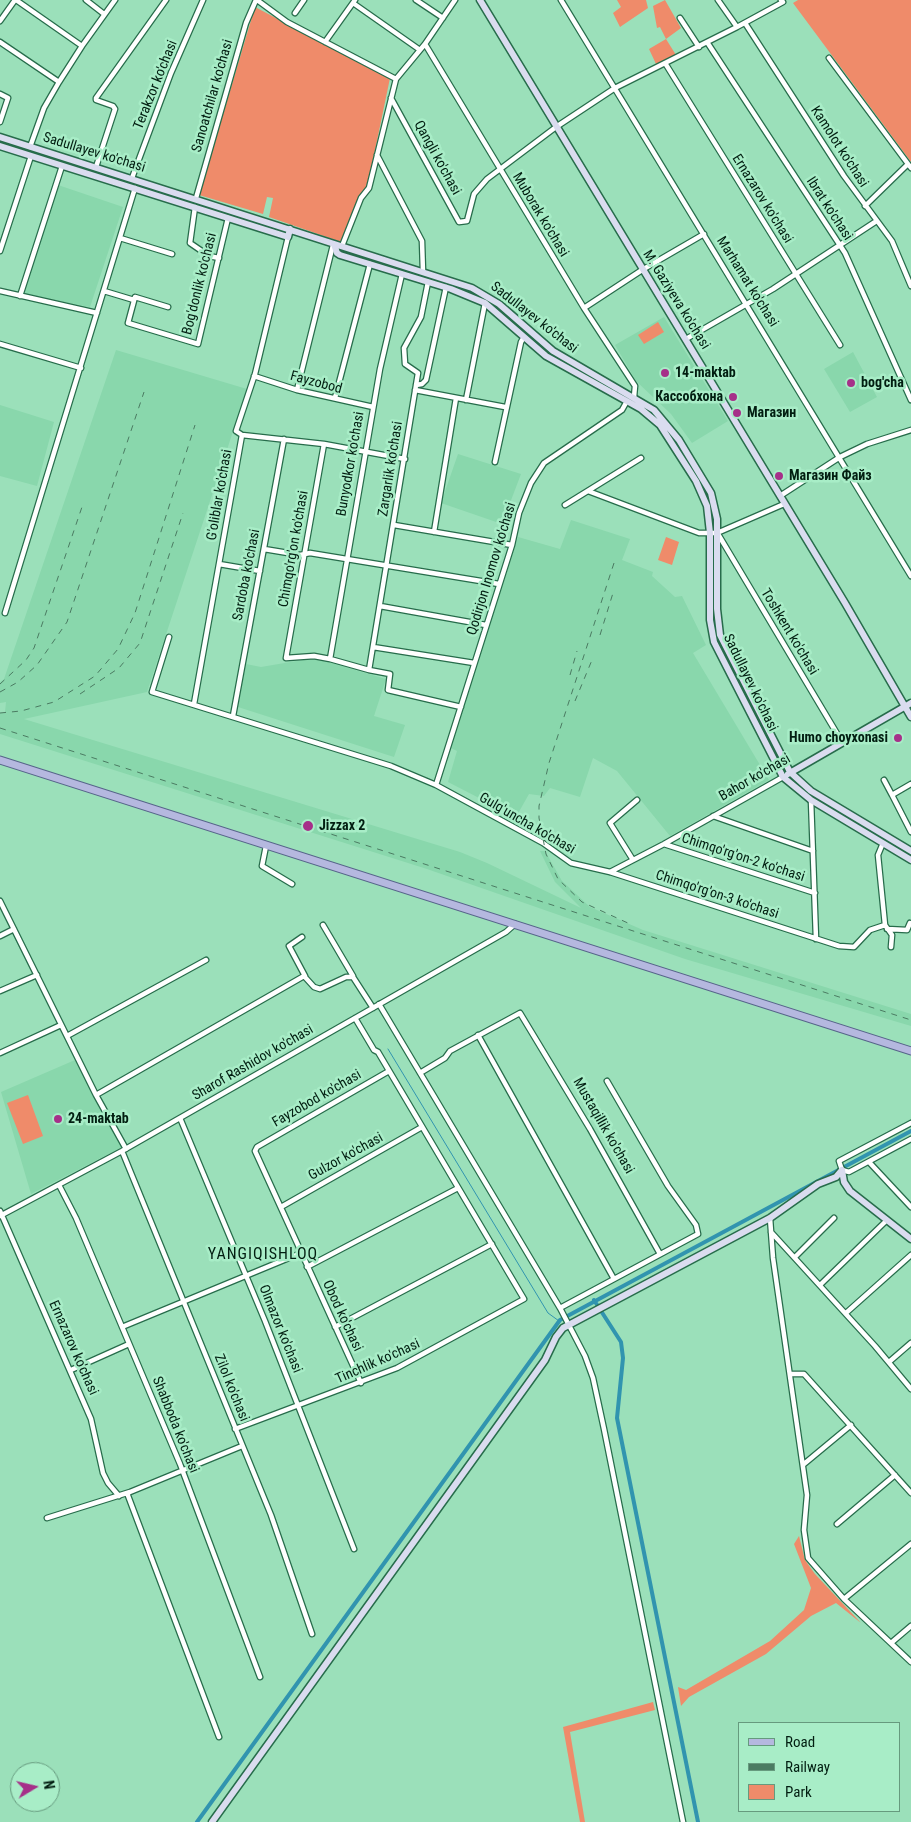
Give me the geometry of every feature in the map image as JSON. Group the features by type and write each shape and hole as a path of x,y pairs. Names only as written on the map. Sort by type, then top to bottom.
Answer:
{"main road":[{"name":"M. Gaziyeva ko'chasi","path":"480,0 784,504 908,705 911,717"},
{"name":"Sadullayev ko'chasi","path":"0,137 196,198 472,288 489,296 553,351 654,410 665,421 700,473 713,500 714,533 709,606 714,642 783,777 811,800 911,860"},
{"name":"Sadullayev ko'chasi","path":"0,146 288,237"},
{"path":"183,194 183,203"},
{"path":"288,237 290,229"},
{"path":"334,244 337,253 446,287 485,303 524,337 560,364 627,401 654,419 674,444 705,499 714,533 720,635 790,772 812,791 911,851"},
{"name":"Bahor ko'chasi","path":"783,777 908,705"},
{"path":"0,760 911,1051"},
{"path":"212,1822 545,1360 556,1337 568,1325 770,1218 818,1184 836,1177 842,1170"},
{"path":"842,1170 844,1182 850,1191 911,1239"}],"street":[{"path":"0,21 16,0 82,46"},
{"path":"86,0 104,14"},
{"path":"30,147 44,108 59,82 115,0"},
{"path":"96,167 115,109 113,106 98,101 96,98 166,0"},
{"name":"Terakzor ko'chasi","path":"132,178 171,73 203,0"},
{"path":"256,0 287,22 396,80"},
{"name":"Sanoatchilar ko'chasi","path":"196,198 246,23 256,0"},
{"path":"295,12 304,0"},
{"path":"416,0 443,18"},
{"path":"342,246 361,198 370,188 396,80 425,44 456,0"},
{"name":"Marhamat ko'chasi","path":"561,0 747,303 911,576"},
{"path":"718,0 737,27"},
{"path":"500,169 556,126 615,88 745,23 782,1"},
{"path":"325,42 354,2 420,50"},
{"path":"680,18 699,46"},
{"name":"Kamolot ko'chasi","path":"745,23 865,206 892,242 911,286"},
{"path":"0,42 59,82"},
{"name":"Ibrat ko'chasi","path":"707,42 845,253 911,400"},
{"name":"Muborak ko'chasi","path":"425,44 584,308 635,386 634,397"},
{"path":"829,58 909,167 865,206"},
{"name":"Ernazarov ko'chasi","path":"665,64 840,345"},
{"path":"0,94 8,98 0,122"},
{"name":"Qangli ko'chasi","path":"391,98 459,222 466,221 474,194 500,169"},
{"path":"377,155 422,242 423,272"},
{"path":"0,251 30,156"},
{"path":"20,296 62,166"},
{"path":"5,613 135,188"},
{"path":"196,208 190,243 209,256 218,258"},
{"name":"Bog'donlik ko'chasi","path":"168,306 135,297 128,323 198,344 228,218"},
{"path":"686,339 795,274 876,222"},
{"path":"584,308 642,270 704,234"},
{"name":"G'oliblar ko'chasi","path":"194,704 242,435 236,431 254,376 288,237"},
{"path":"120,238 172,254"},
{"path":"297,390 334,244"},
{"path":"335,398 370,264"},
{"name":"Bunyodkor ko'chasi","path":"330,659 364,451 402,274"},
{"path":"416,388 418,373 405,364 404,348 421,317 428,282"},
{"path":"416,388 426,380 446,287"},
{"path":"0,291 97,313"},
{"path":"104,291 134,300"},
{"path":"466,400 485,303"},
{"path":"495,462 505,407 521,342 524,337"},
{"path":"0,344 81,368"},
{"name":"Fayzobod","path":"254,376 297,390 373,406"},
{"path":"416,388 505,407"},
{"name":"Zargarlik ko'chasi","path":"369,670 416,388"},
{"path":"434,532 456,398"},
{"name":"Qodirjon Inomov ko'chasi","path":"436,785 531,483 544,463 622,410 627,401"},
{"path":"780,496 840,457 867,444 911,431"},
{"path":"242,435 324,444 405,459"},
{"name":"Sardoba ko'chasi","path":"232,716 284,439"},
{"name":"Chimqo'rg'on ko'chasi","path":"324,444 286,658 314,656 330,659"},
{"path":"565,506 641,458"},
{"path":"588,491 699,533 714,533 784,504"},
{"path":"394,525 512,545"},
{"name":"Toshkent ko'chasi","path":"714,533 842,742"},
{"path":"264,549 300,555 346,559 499,584"},
{"path":"219,564 260,571"},
{"path":"380,606 486,625"},
{"name":"Gulg'uncha ko'chasi","path":"169,638 152,692 391,766 436,785 543,843 571,863 610,872"},
{"path":"373,647 474,663"},
{"path":"330,659 390,674 388,690 461,707"},
{"name":"Bahor ko'chasi","path":"610,872 783,777"},
{"path":"884,780 911,832"},
{"path":"892,795 911,784"},
{"path":"633,860 610,823 637,800"},
{"path":"811,800 816,939"},
{"path":"713,816 813,851"},
{"path":"883,843 878,856 886,927 892,935 891,947"},
{"name":"Chimqo'rg'on-2 ko'chasi","path":"664,844 815,893"},
{"path":"266,846 262,866 292,884"},
{"name":"Chimqo'rg'on-3 ko'chasi","path":"610,872 839,946 854,947 870,930 886,927"},
{"name":"Zilol ko'chasi","path":"0,901 124,1150 235,1430 271,1515 312,1634"},
{"path":"886,927 906,930 910,923"},
{"name":"Sharof Rashidov ko'chasi","path":"1,1214 124,1150 506,932 515,924"},
{"path":"324,925 373,1008"},
{"path":"0,936 14,929"},
{"path":"302,937 288,946 305,976 314,987 320,989 346,977 353,976"},
{"path":"67,1036 206,960"},
{"path":"0,991 36,975"},
{"path":"96,1094 305,976"},
{"path":"379,1004 560,1308 585,1356 593,1378 684,1822"},
{"name":"Mustaqillik ko'chasi","path":"478,1035 520,1013 546,1053 660,1254"},
{"path":"335,1327 492,1244 389,1071 355,1018"},
{"path":"0,1053 62,1025"},
{"path":"420,1073 478,1035 614,1279"},
{"name":"Fayzobod ko'chasi","path":"257,1147 389,1071"},
{"path":"560,1308 698,1234 696,1225 668,1186 657,1163 608,1081"},
{"name":"Olmazor ko'chasi","path":"180,1118 299,1406 354,1549"},
{"path":"911,1122 838,1161 842,1170 849,1172 911,1139"},
{"name":"Gulzor ko'chasi","path":"281,1206 422,1127"},
{"name":"Obod ko'chasi","path":"257,1147 256,1155 361,1383"},
{"path":"869,1162 911,1207"},
{"name":"Shabboda ko'chasi","path":"59,1185 76,1218 183,1472 260,1678"},
{"path":"308,1267 458,1188"},
{"name":"Ernazarov ko'chasi","path":"1,1214 91,1419 103,1473 108,1484 119,1496"},
{"path":"770,1218 790,1374 804,1464 807,1495 804,1530 808,1558 844,1599 911,1662"},
{"path":"795,1257 834,1218"},
{"path":"820,1285 886,1220"},
{"path":"771,1232 911,1389"},
{"name":"Tinchlik ko'chasi","path":"235,1430 361,1383 448,1342 524,1300 492,1244"},
{"path":"122,1327 301,1253"},
{"path":"846,1314 911,1254"},
{"path":"888,1362 911,1342"},
{"path":"70,1370 129,1344"},
{"path":"790,1374 804,1374 911,1493"},
{"path":"804,1464 851,1425"},
{"path":"47,1518 119,1496 183,1472 242,1446"},
{"path":"837,1524 895,1475"},
{"path":"127,1493 219,1737"},
{"path":"844,1599 911,1544"},
{"path":"891,1643 911,1626"}],"shaded area":[{"path":"58,185 123,207 90,307 22,294"},
{"name":"14-maktab","path":"664,317 728,421 692,443 671,414 636,381 615,345"},
{"path":"116,350 247,389 147,692 24,719 460,852 581,908 555,882 540,851 545,851 562,881 590,907 643,930 911,1014 911,1026 685,959 427,869 0,734 0,713 5,712 6,702 0,703 0,682 4,679"},
{"name":"bog'cha","path":"853,352 877,397 850,412 824,369"},
{"path":"0,405 54,422 37,486 0,476"},
{"path":"458,454 521,474 502,524 441,503"},
{"path":"571,520 630,539 622,560 653,572 652,576 675,597 682,596 706,645 693,653 769,780 670,836 617,771 593,758 580,797 550,788 544,796 529,794 516,817 448,782 457,751 451,748 518,537 560,549"},
{"path":"314,658 386,679 374,716 405,725 394,757 238,707 246,664 261,667"},
{"name":"24-maktab","path":"75,1060 122,1147 31,1194 1,1092"}],"green space":[{"path":"617,0 646,0 648,8 620,27 613,13 621,7"},
{"path":"665,0 681,28 666,39 660,27 657,28 653,6"},
{"path":"798,0 911,0 911,162 793,3"},
{"path":"255,7 390,78 367,189 359,198 341,242 269,217 273,198 267,197 263,214 199,195"},
{"path":"666,39 676,55 656,64 649,49"},
{"path":"658,322 664,332 644,344 638,335"},
{"path":"666,537 679,542 672,565 658,560"},
{"path":"28,1095 43,1136 23,1144 7,1103"},
{"path":"799,1536 805,1560 815,1574 861,1623 836,1603 811,1616 766,1654 689,1697 681,1706 678,1687 686,1690 770,1641 804,1610 811,1588 794,1544"},
{"path":"653,1702 655,1710 570,1732 585,1822 580,1822 563,1727"}],"waterway":[{"path":"388,1049 548,1313 559,1321"},
{"path":"197,1822 560,1320 911,1131"},
{"path":"594,1300 621,1342 623,1358 617,1418 698,1822"}],"railway":[{"path":"0,692 18,682 37,665 67,622 144,392"},
{"path":"0,713 21,711 54,702 95,676 118,649 135,613 195,425"},
{"path":"0,684 26,660 34,648 83,504"},
{"path":"80,694 119,668 140,643 183,513"},
{"path":"614,563 549,763 539,806 539,818 546,854 558,879 582,902 630,924"},
{"path":"600,635 613,593"},
{"path":"570,675 577,651"},
{"path":"575,701 592,660"},
{"path":"0,728 911,1020"}],"place":[{"name":"14-maktab","path":"665,373"},
{"name":"bog'cha","path":"851,383"},
{"name":"Кассобхона","path":"733,397"},
{"name":"Магазин","path":"737,413"},
{"name":"Магазин Файз","path":"779,476"},
{"name":"Humo choyxonasi","path":"898,738"},
{"name":"Jizzax 2","path":"308,826"},
{"name":"24-maktab","path":"58,1119"}],"district":[{"name":"YANGIQISHLOQ","path":"263,1255"}]}
